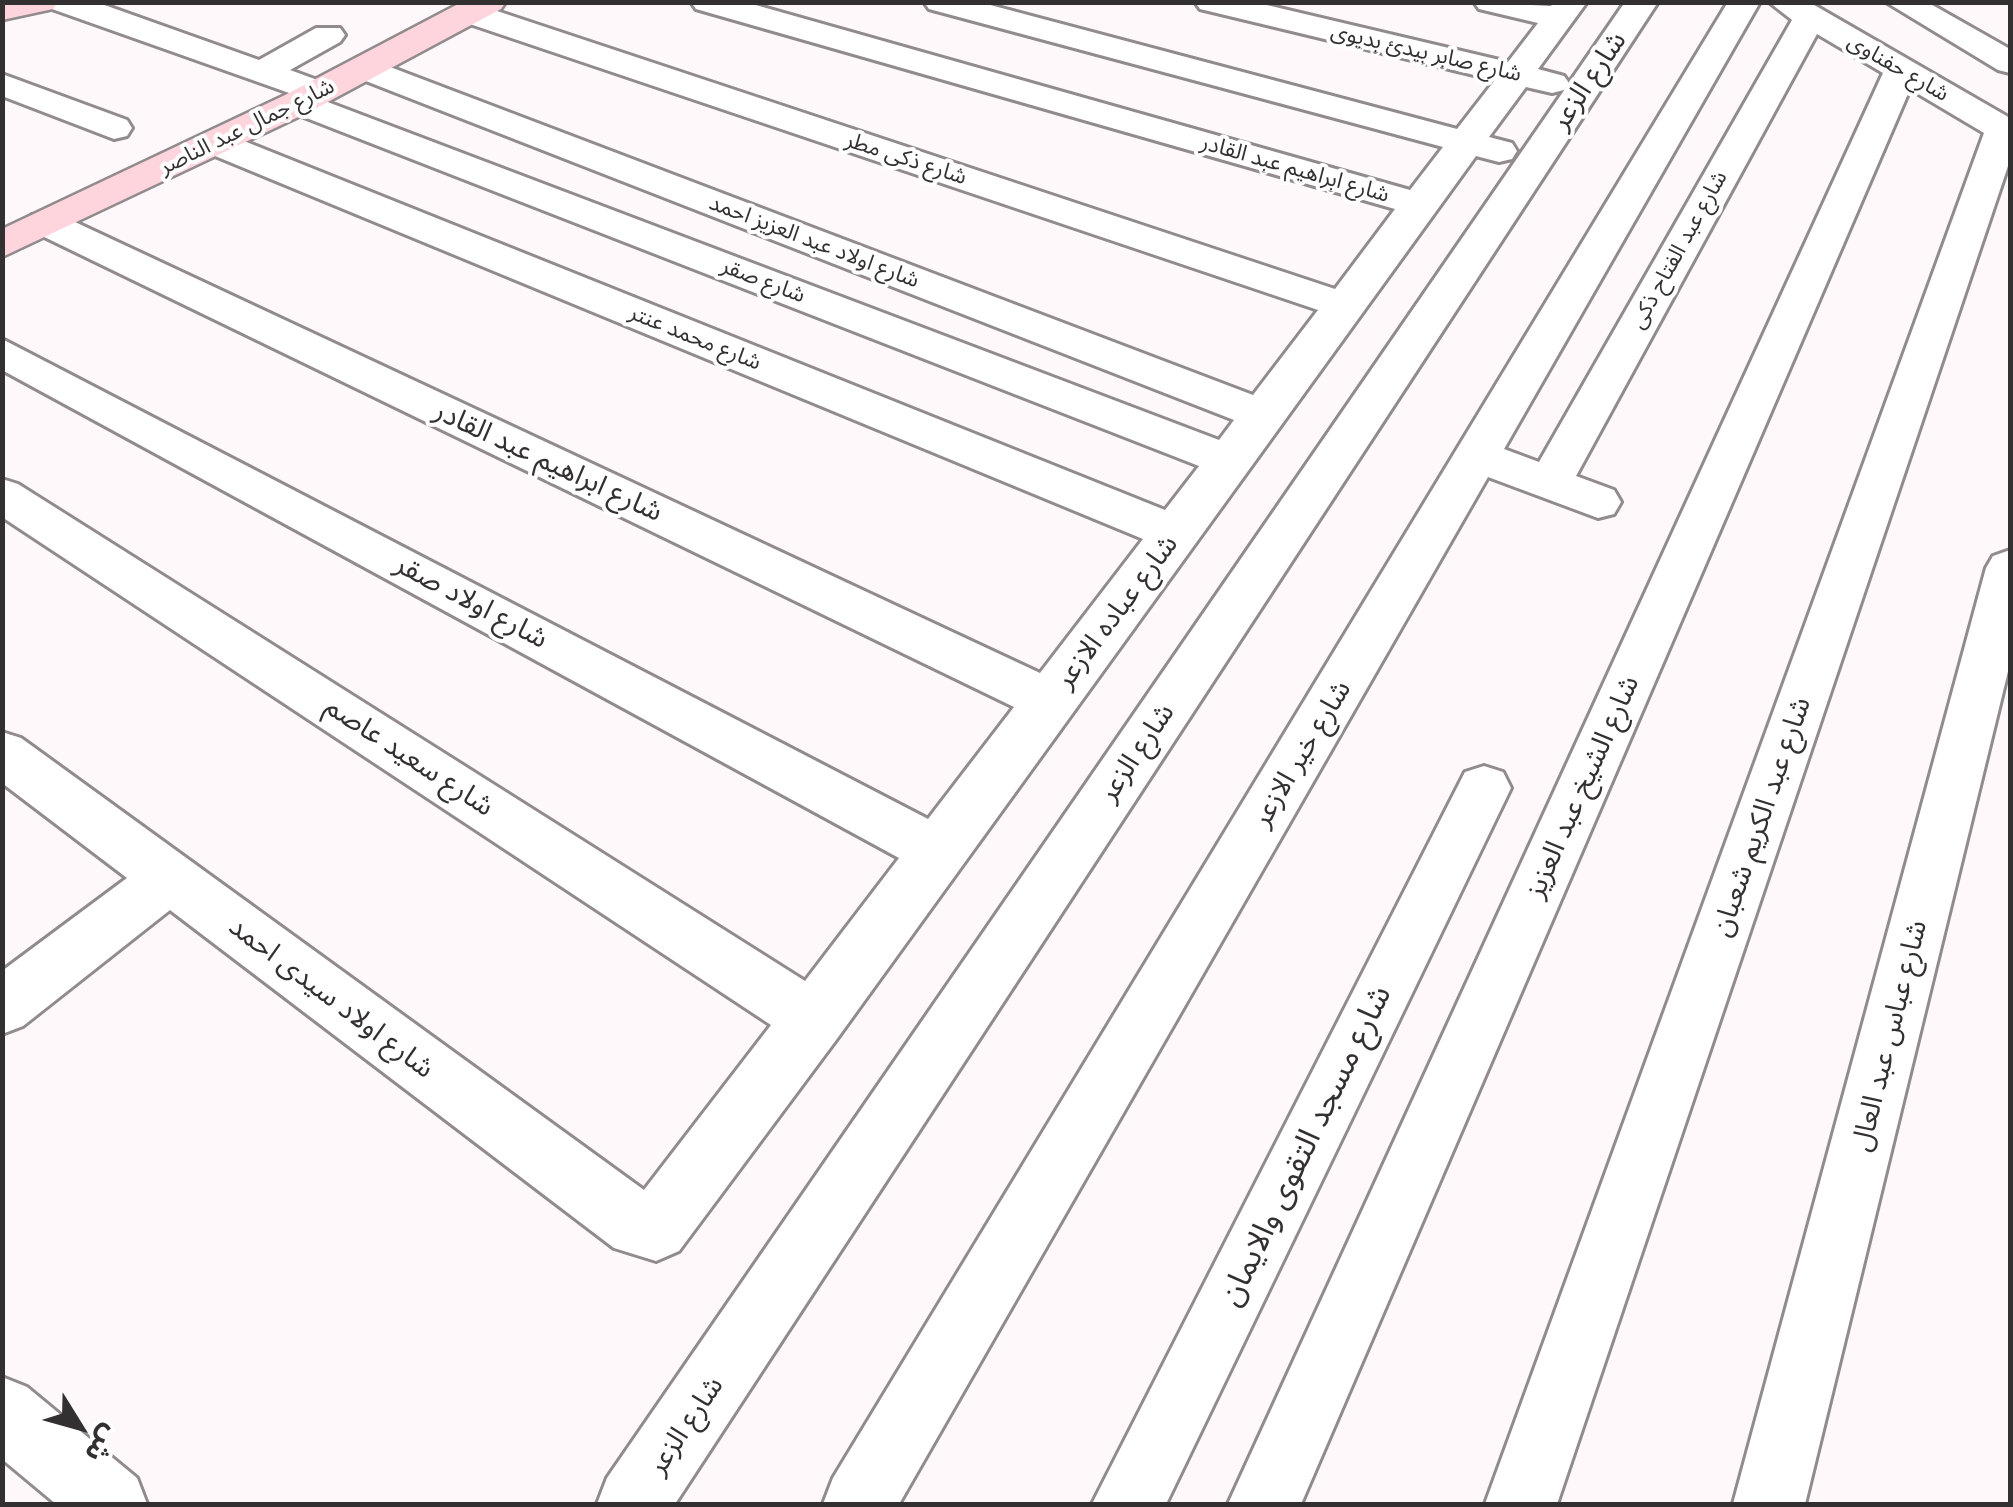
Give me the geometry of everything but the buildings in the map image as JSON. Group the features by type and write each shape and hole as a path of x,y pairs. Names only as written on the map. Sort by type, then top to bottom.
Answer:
{"street":[{"path":"2,10 41,2"},
{"name":"شارع صقر","path":"64,2 262,72 309,97 1228,460"},
{"name":"شارع ابراهيم عبد القادر","path":"706,2 1421,205"},
{"path":"940,2 1534,160"},
{"name":"شارع صابر بيدئ بديوى","path":"1212,2 1582,90"},
{"path":"1490,2 1565,10"},
{"name":"شارع الزعر","path":"633,1504 1642,2"},
{"name":"شارع خير الازعر","path":"859,1504 1744,2"},
{"path":"1902,2 2010,63"},
{"name":"شارع جمال عبد الناصر","path":"2,246 366,69 479,8"},
{"name":"شارع ذكى مطر","path":"479,8 1343,305"},
{"name":"شارع عباده الازعر","path":"664,1222 1343,305 1470,143 1565,10"},
{"name":"شارع حفناوى","path":"1797,10 2006,131"},
{"name":"شارع عبد الفتاح ذكى","path":"1549,484 1797,10"},
{"path":"262,72 328,35"},
{"name":"شارع اولاد عبد العزيز احمد","path":"366,69 1263,415"},
{"name":"شارع الشيخ عبد العزيز","path":"1264,1504 1901,70"},
{"path":"2,84 114,128"},
{"name":"شارع عبد الكريم شعبان","path":"1522,1504 2006,131"},
{"name":"شارع محمد عنتر","path":"216,143 1175,533"},
{"name":"شارع ابراهيم عبد القادر","path":"46,224 1050,702"},
{"name":"شارع اولاد صقر","path":"2,352 939,852"},
{"path":"1477,456 1598,502"},
{"name":"شارع سعيد عاصم","path":"2,495 815,1020"},
{"name":"شارع عباس عبد العال","path":"1770,1504 2010,568"},
{"name":"شارع اولاد سيدى احمد","path":"2,753 637,1225 646,1229 664,1222"},
{"name":"شارع مسجد التقوى والايمان","path":"1128,1504 1484,788"},
{"path":"2,1008 169,878"},
{"path":"2,1412 111,1504"}]}
